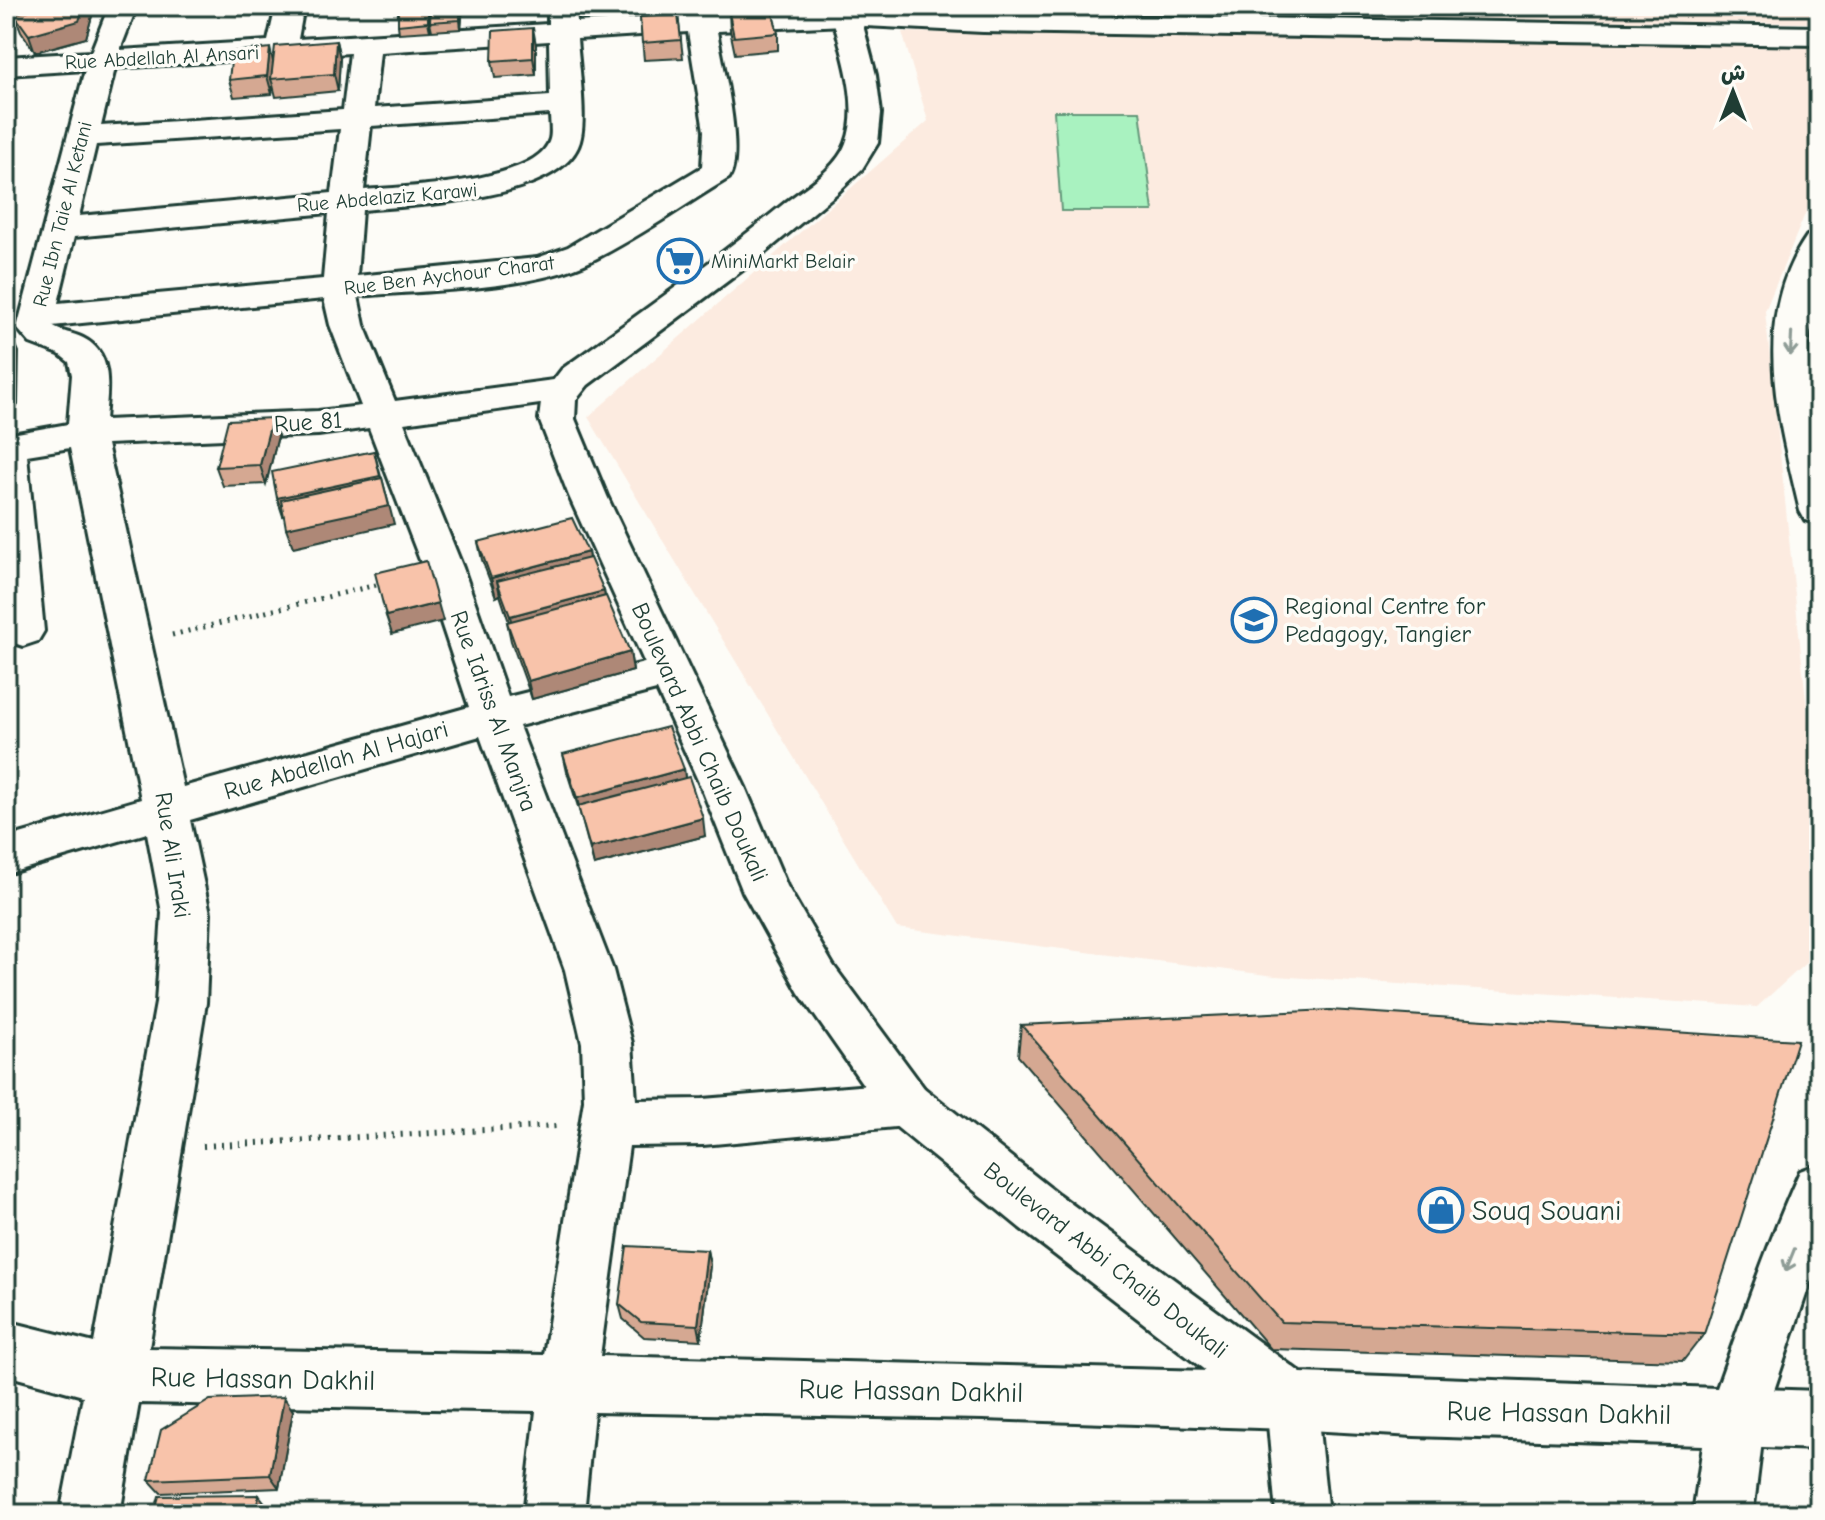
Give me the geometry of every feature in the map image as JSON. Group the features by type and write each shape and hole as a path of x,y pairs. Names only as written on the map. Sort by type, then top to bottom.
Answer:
{"street":[{"name":"Rue Ibn Taie Al Ketani","path":"86,433 90,375 86,358 72,346 37,333 34,328 102,60 123,6"},
{"path":"281,50 290,6"},
{"name":"Rue Abdellah Al Ansari","path":"6,66 366,46 562,19 844,11 983,23 1819,36"},
{"path":"561,390 737,261 849,163 862,143 865,121 861,84 844,11"},
{"name":"Rue Ben Aychour Charat","path":"37,315 499,273 557,264 580,254 714,175 720,163 719,131 700,14"},
{"name":"Rue Abdelaziz Karawi","path":"59,228 462,191 512,180 551,158 564,145 567,104 562,19"},
{"name":"Rue Idriss Al Manjra","path":"366,46 339,288 347,325 443,568 494,717 589,970 607,1043 610,1100 568,1383 554,1514"},
{"path":"82,137 567,104"},
{"path":"1819,243 1799,298 1790,343 1795,398 1819,511"},
{"name":"Rue 81","path":"7,447 86,433 318,423 561,390"},
{"name":"Boulevard Abbi Chaib Doukali","path":"561,390 557,419 588,496 723,787 766,892 816,979 906,1104 1039,1211 1291,1401"},
{"name":"Rue Ali Iraki","path":"86,433 167,808 186,913 181,1003 158,1148 90,1514"},
{"path":"7,447 23,631"},
{"name":"Rue Abdellah Al Hajari","path":"6,856 494,717 668,672"},
{"path":"607,1123 703,1122 906,1104"},
{"path":"1723,1514 1736,1417 1785,1273 1819,1188"},
{"name":"Rue Hassan Dakhil","path":"6,1348 68,1366 116,1375 967,1391 1819,1420"},
{"path":"1291,1401 1302,1514"}],"path":[{"path":"132,645 443,568"},
{"path":"158,1148 607,1123"}],"shaded area":[{"path":"891,6 1819,6 1819,23 891,14"},
{"name":"Regional Centre for Pedagogy, Tangier","path":"902,32 1819,46 1819,180 1765,311 1819,823 1819,951 1757,1007 1275,976 897,928 588,417 928,121"}],"green space":[{"path":"1054,111 1140,111 1153,211 1061,211"}],"building":[{"path":"45,6 84,6 79,21 29,35 14,14"},
{"path":"398,6 428,6 428,22 398,25"},
{"path":"431,6 460,6 460,20 430,22"},
{"path":"772,10 778,33 734,37 729,13"},
{"path":"678,15 681,40 642,43 640,17"},
{"path":"533,28 533,58 492,61 493,31"},
{"path":"336,41 334,74 271,79 275,46"},
{"path":"270,48 267,76 229,80 232,52"},
{"path":"6,334 11,334 10,387 6,389"},
{"path":"272,418 260,465 216,467 228,420"},
{"path":"374,451 380,476 277,498 272,472"},
{"path":"382,478 389,506 286,528 281,500"},
{"path":"572,518 588,552 491,578 478,542"},
{"path":"590,558 604,591 510,616 497,581"},
{"path":"426,561 438,603 386,616 375,573"},
{"path":"606,596 630,652 528,681 507,622"},
{"path":"668,727 684,769 577,798 563,754"},
{"path":"689,777 703,818 590,848 578,806"},
{"name":"Souq Souani","path":"1330,1010 1798,1040 1704,1334 1281,1322 1021,1025"},
{"path":"627,1246 707,1250 698,1325 641,1322 619,1304"},
{"path":"284,1397 270,1475 149,1480 161,1430 210,1400"},
{"path":"259,1495 255,1514 154,1514 159,1496"}],"place":[{"name":"MiniMarkt Belair","path":"680,261"},
{"name":"Regional Centre for Pedagogy, Tangier","path":"1254,620"},
{"name":"Souq Souani","path":"1441,1210"}]}
